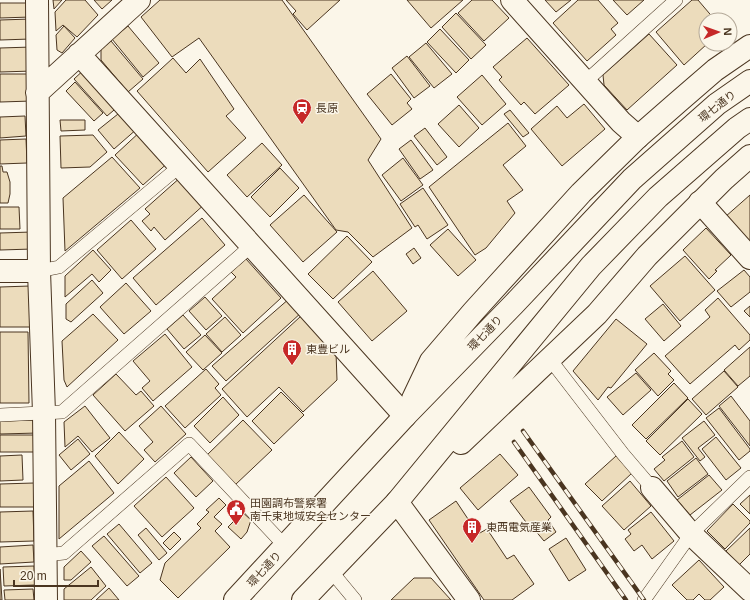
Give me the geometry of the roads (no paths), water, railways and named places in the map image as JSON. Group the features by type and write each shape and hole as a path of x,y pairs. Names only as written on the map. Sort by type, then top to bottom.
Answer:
{"main road":[{"path":"37,0 39,271 44,413 46,600"},
{"path":"37,93 139,0"},
{"path":"512,0 621,122 638,137"},
{"path":"80,54 405,416 431,361 521,258 581,193 638,137 715,70 750,46"},
{"name":"環七通り","path":"235,600 405,416 514,304 632,179 717,104 750,81"},
{"path":"397,502 591,266 658,196 743,124"},
{"path":"303,600 397,502 597,314 647,256 700,202 750,156"},
{"path":"700,202 750,258"},
{"path":"0,271 39,271"},
{"path":"652,488 691,534 750,590"},
{"path":"397,502 469,600"}],"lane":[{"path":"585,82 676,0"},
{"path":"39,271 59,267 180,166"},
{"path":"0,415 62,412 251,246"},
{"path":"549,358 652,488"},
{"path":"45,554 64,554 189,444 285,546"},
{"path":"644,600 691,534 750,477"},
{"path":"331,570 355,600"}],"railway":[{"path":"523,431 644,600"},
{"path":"514,442 626,600"}],"place":[{"name":"長原","path":"302,125"},
{"name":"東豊ビル","path":"292,366"},
{"name":"田園調布警察署 南千束地域安全センター","path":"236,526"},
{"name":"東西電気産業","path":"472,544"}]}
